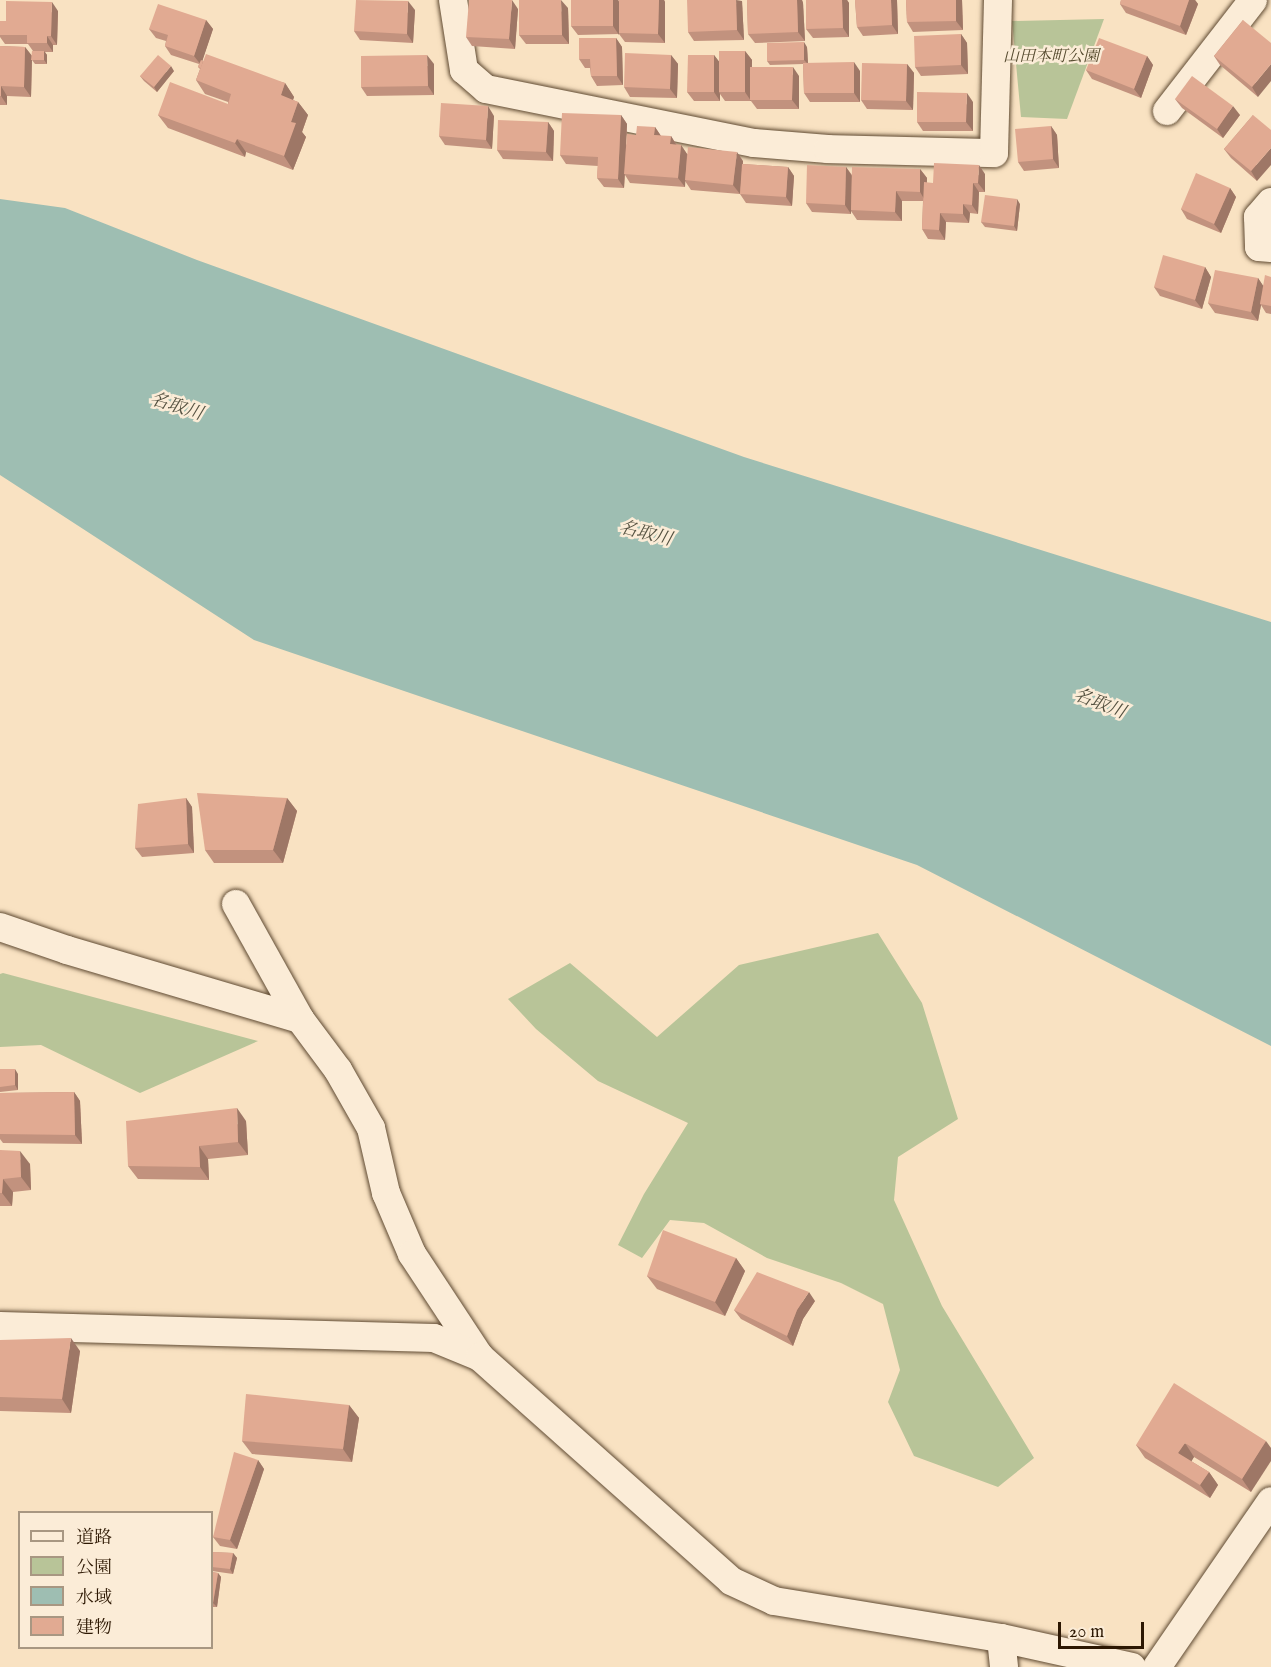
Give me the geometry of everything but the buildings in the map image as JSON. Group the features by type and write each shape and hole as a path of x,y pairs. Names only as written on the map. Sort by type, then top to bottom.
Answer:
{"street":[{"path":"453,0 464,69 486,88 754,143 828,149 994,153 999,0"},
{"path":"1167,111 1253,0"},
{"path":"1271,202 1258,217 1259,247 1271,248"},
{"path":"236,904 300,1019 338,1070 371,1128 386,1193 412,1254 480,1357 732,1581 774,1601 1001,1638 1132,1667"},
{"path":"0,927 67,950 300,1019"},
{"path":"0,1326 434,1338 480,1357"},
{"path":"1157,1667 1271,1501"},
{"path":"1001,1638 1004,1667"}],"green space":[{"name":"山田本町公園","path":"1104,19 1067,119 1021,117 1012,21"},
{"path":"878,933 922,1003 958,1119 898,1157 894,1200 942,1306 1034,1458 998,1487 914,1456 888,1402 900,1370 883,1304 841,1283 767,1258 704,1223 670,1220 642,1258 618,1245 644,1194 688,1123 598,1081 536,1029 508,999 570,963 657,1037 739,965"},
{"path":"0,974 258,1041 140,1093 41,1045 0,1047"}],"water":[{"name":"名取川","path":"0,199 65,208 197,260 744,457 1271,622 1271,1046 917,865 254,640 0,475"}]}
